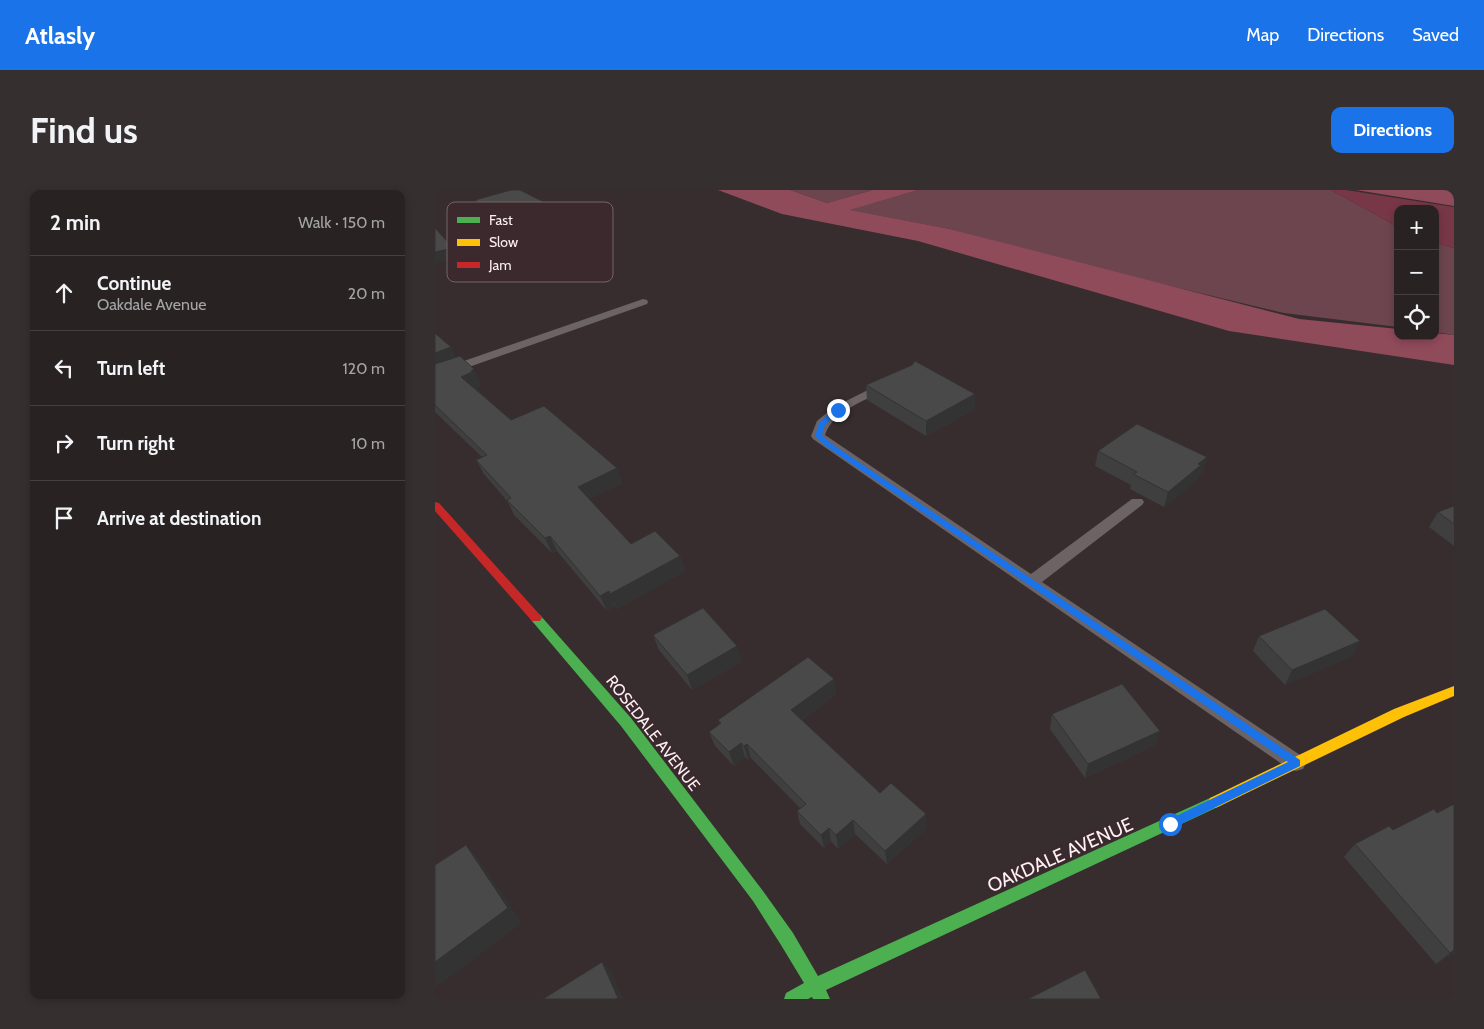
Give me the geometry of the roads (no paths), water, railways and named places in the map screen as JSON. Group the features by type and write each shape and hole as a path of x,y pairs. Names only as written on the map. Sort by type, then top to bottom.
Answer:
{"street":[{"name":"ROSEDALE AVENUE","path":"435,505 626,722 758,896 787,939 822,999"},
{"name":"OAKDALE AVENUE","path":"792,999 815,986 1170,824 1399,713 1454,690"}],"lane":[{"path":"435,374 643,302"},
{"path":"900,378 838,410 822,424 818,436 829,446 1296,763"},
{"path":"1031,582 1137,502"}]}
